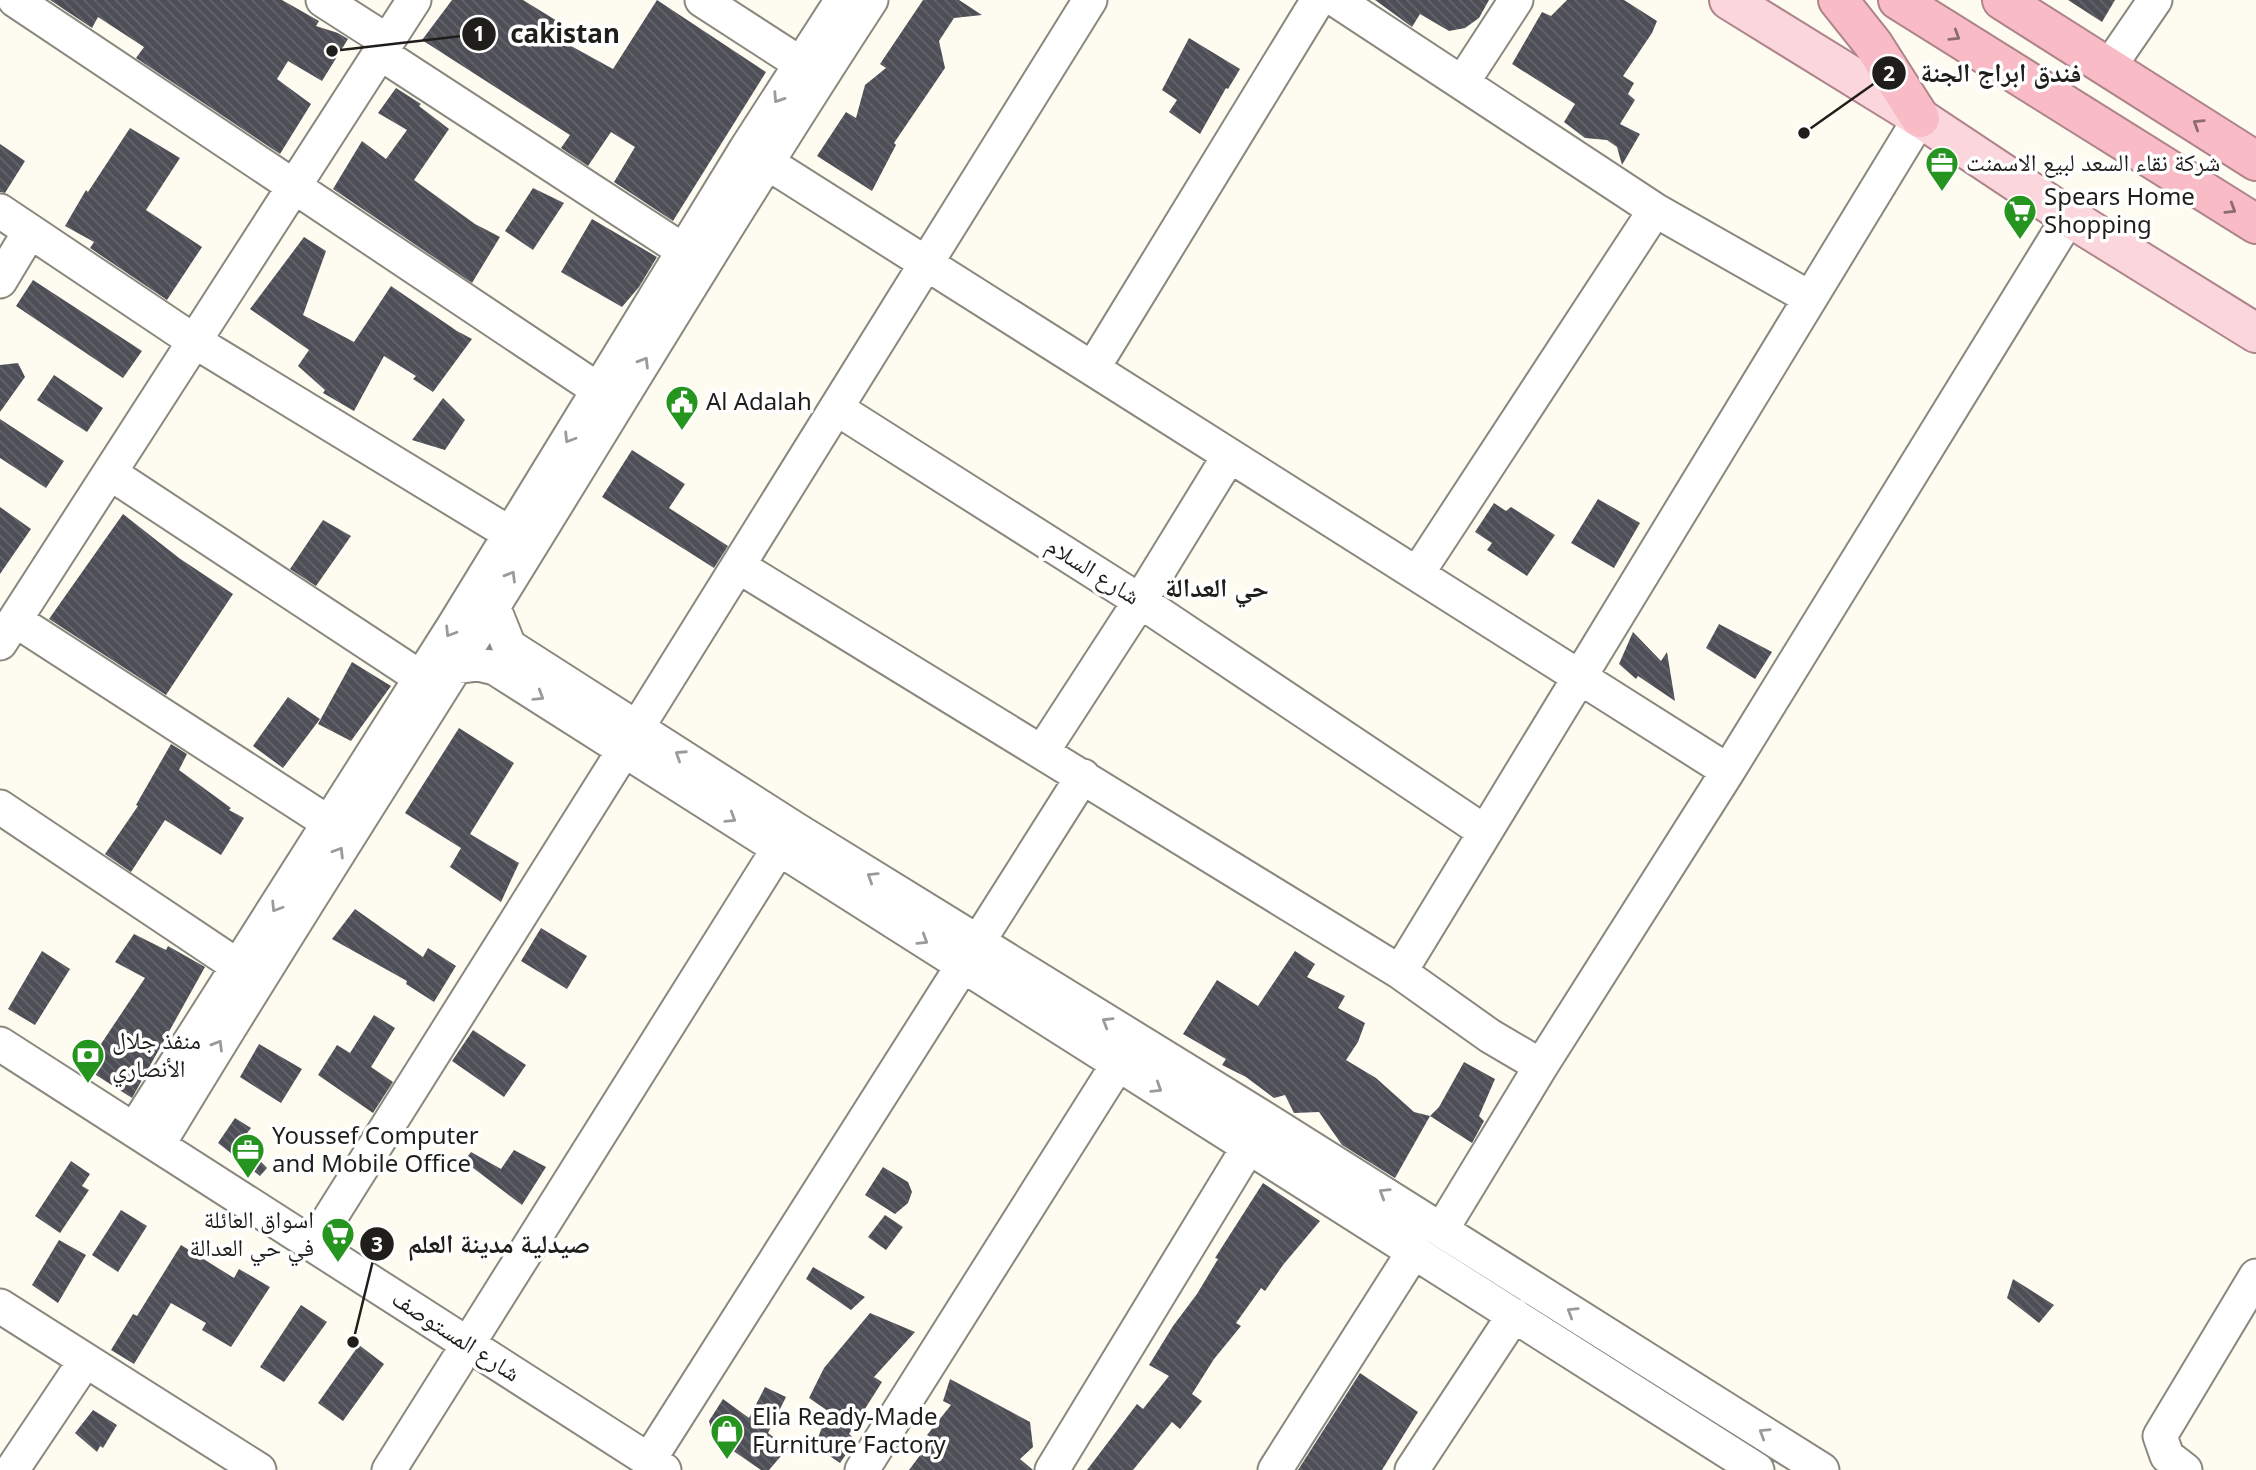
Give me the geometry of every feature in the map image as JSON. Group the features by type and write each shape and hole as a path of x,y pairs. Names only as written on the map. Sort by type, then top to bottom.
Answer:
{"highway":[{"path":"1838,0 1872,44 1920,118"},
{"path":"1898,0 2256,224"},
{"path":"2003,0 2256,161"}],"main road":[{"path":"1729,0 1920,118 2069,217 2256,332"}],"street":[{"path":"15,0 609,397"},
{"path":"323,0 384,47 684,251"},
{"path":"329,823 7,632 414,0"},
{"path":"702,0 801,64"},
{"path":"146,1138 248,973 494,606 609,397 684,251 842,0"},
{"path":"248,973 329,823 509,533 609,397 870,0"},
{"path":"313,1245 1090,0"},
{"path":"1093,369 1318,0"},
{"path":"1336,0 1655,210 1810,298"},
{"path":"1462,83 1516,0"},
{"path":"2109,68 2155,0"},
{"path":"1400,972 1920,118"},
{"path":"766,162 1728,771"},
{"path":"1417,574 1655,210"},
{"path":"0,211 194,341 509,533"},
{"path":"1442,1229 2069,217"},
{"path":"0,281 30,231"},
{"name":"شارع السلام","path":"836,408 1140,601 1485,832"},
{"path":"1042,752 1230,456"},
{"path":"110,473 421,677"},
{"path":"738,566 1400,972 1490,1036 1541,1066"},
{"path":"494,606 502,657 1257,1133 1414,1251 1757,1470"},
{"path":"455,667 502,657"},
{"path":"630,739 779,848 970,953 1118,1063 1442,1229 1822,1470"},
{"path":"646,1467 1083,776"},
{"path":"0,807 248,973"},
{"path":"389,1470 779,848"},
{"name":"شارع المستوصف","path":"0,1044 313,1245 356,1284"},
{"path":"862,1470 1118,1063"},
{"name":"شارع المستوصف","path":"0,1070 356,1284 546,1407 646,1467"},
{"path":"1052,1470 1257,1133"},
{"path":"1275,1470 1414,1251"},
{"path":"2185,1470 2167,1457 2160,1436 2256,1276"},
{"path":"0,1306 259,1470"},
{"path":"1412,1470 1514,1315"},
{"path":"12,1470 85,1361"}],"building":[{"path":"50,0 282,0 319,21 316,26 348,39 322,81 288,61 277,79 311,104 280,154 136,58 144,47 98,17 92,28"},
{"path":"452,0 523,0 562,24 551,35 613,69 657,0 766,72 673,221 614,182 635,147 611,132 588,166 561,148 570,135 422,40"},
{"path":"923,0 959,0 982,15 954,18 939,41 945,68 894,143 896,145 872,191 817,156 846,112 856,118 865,85 886,68 880,64"},
{"path":"1375,0 1489,0 1479,18 1465,28 1449,31 1420,14 1412,27"},
{"path":"1567,0 1624,0 1657,21 1623,76 1634,83 1628,94 1635,100 1620,124 1640,134 1622,165 1617,147 1607,140 1585,138 1564,122 1575,104 1512,64 1542,12 1551,16"},
{"path":"2068,0 2115,0 2102,22"},
{"path":"1189,38 1240,69 1200,134 1169,112 1177,100 1162,90"},
{"path":"396,88 421,104 419,106 449,129 414,180 475,224 500,237 472,283 333,189 362,141 386,159 407,130 378,113"},
{"path":"130,128 180,158 146,210 202,247 167,300 90,248 94,242 65,226 86,190 88,192"},
{"path":"0,144 25,161 5,193 0,192"},
{"path":"533,188 564,203 533,250 505,231"},
{"path":"592,219 657,257 639,287 622,307 561,272"},
{"path":"304,237 326,251 303,315 354,342 391,286 472,339 433,392 413,379 416,376 384,356 354,411 323,393 325,390 298,366 309,350 250,309"},
{"path":"33,280 142,351 123,378 16,306"},
{"path":"18,363 25,377 0,412 0,365"},
{"path":"54,375 103,408 87,432 37,400"},
{"path":"443,398 465,420 445,450 412,440"},
{"path":"0,419 64,461 46,488 0,458"},
{"path":"632,450 685,484 669,508 728,546 714,568 602,497"},
{"path":"1598,499 1640,523 1614,568 1571,543"},
{"path":"1494,503 1506,511 1511,507 1555,535 1527,576 1487,550 1492,543 1475,532"},
{"path":"0,507 31,529 0,574"},
{"path":"123,514 179,558 233,594 166,695 49,619"},
{"path":"323,520 351,536 316,586 290,569"},
{"path":"1719,624 1772,652 1755,679 1706,648"},
{"path":"1633,632 1661,661 1667,652 1675,701 1638,676 1636,679 1619,664"},
{"path":"352,662 391,686 351,741 318,724"},
{"path":"288,697 320,719 283,768 253,746"},
{"path":"459,728 514,763 470,834 519,863 501,902 450,867 461,848 405,813"},
{"path":"171,744 187,754 179,770 231,808 229,810 244,818 221,855 165,820 131,872 105,854 138,806 136,805"},
{"path":"355,909 423,957 428,948 456,966 434,1002 406,984 407,981 332,939"},
{"path":"541,928 587,956 567,989 521,961"},
{"path":"134,934 166,950 168,946 205,967 132,1098 85,1068 145,978 115,962"},
{"path":"42,951 70,969 35,1025 8,1009"},
{"path":"1295,951 1315,964 1307,977 1345,996 1338,1008 1365,1023 1358,1042 1346,1060 1376,1078 1414,1112 1430,1116 1395,1178 1342,1145 1319,1112 1294,1113 1285,1095 1274,1098 1246,1077 1222,1065 1226,1059 1183,1034 1217,980 1258,1006"},
{"path":"374,1015 395,1028 371,1067 393,1082 373,1113 318,1075 337,1045 350,1053"},
{"path":"473,1030 526,1065 504,1097 452,1061"},
{"path":"259,1044 302,1069 281,1103 240,1077"},
{"path":"1464,1062 1495,1079 1479,1116 1484,1121 1472,1143 1430,1116 1439,1107"},
{"path":"235,1118 251,1128 241,1141 267,1168 260,1176 218,1143"},
{"path":"514,1150 546,1167 522,1205 464,1161 471,1152 501,1169"},
{"path":"71,1161 90,1174 82,1186 89,1190 60,1233 35,1216"},
{"path":"883,1167 908,1182 912,1192 908,1203 895,1214 865,1195"},
{"path":"1263,1183 1320,1221 1265,1291 1261,1288 1236,1323 1241,1326 1214,1359 1192,1394 1202,1401 1180,1429 1172,1422 1133,1470 1087,1470 1137,1404 1143,1409 1169,1376 1149,1365 1197,1294 1218,1259 1215,1258"},
{"path":"121,1210 147,1226 118,1272 92,1255"},
{"path":"885,1215 903,1227 886,1250 868,1237"},
{"path":"59,1240 86,1255 58,1303 32,1285"},
{"path":"181,1245 234,1278 239,1269 270,1287 231,1347 202,1330 206,1323 171,1303 134,1364 111,1350 133,1314 137,1316"},
{"path":"813,1267 865,1297 851,1310 806,1279"},
{"path":"2013,1279 2054,1305 2039,1323 2007,1298"},
{"path":"301,1305 327,1322 284,1382 260,1367"},
{"path":"870,1313 915,1332 874,1377 882,1382 849,1434 856,1440 840,1463 815,1446 828,1411 809,1398 824,1368"},
{"path":"359,1345 384,1364 343,1421 318,1403"},
{"path":"1360,1373 1418,1412 1382,1470 1298,1470"},
{"path":"950,1379 1030,1422 1033,1447 1020,1459 1033,1470 909,1470 933,1438 927,1435 951,1405 943,1401"},
{"path":"765,1387 786,1397 768,1433 788,1448 769,1470 761,1470 713,1437 709,1421 723,1399 749,1418"},
{"path":"93,1410 117,1425 103,1448 100,1446 97,1452 75,1433"}],"place":[{"name":"cakistan","path":"332,51"},
{"name":"فندق ابراج الجنة","path":"1804,133"},
{"name":"شركة نقاء السعد لبيع الاسمنت","path":"1942,193"},
{"name":"Spears Home Shopping","path":"2020,241"},
{"name":"Al Adalah","path":"682,432"},
{"name":"منفذ جلال الأنصاري","path":"88,1085"},
{"name":"Youssef Computer and Mobile Office","path":"248,1180"},
{"name":"اسواق العائلة في حي العدالة","path":"338,1264"},
{"name":"صيدلية مدينة العلم","path":"353,1342"},
{"name":"Elia Ready-Made Furniture Factory","path":"727,1461"}],"district":[{"name":"حي العدالة","path":"1217,588"}]}
